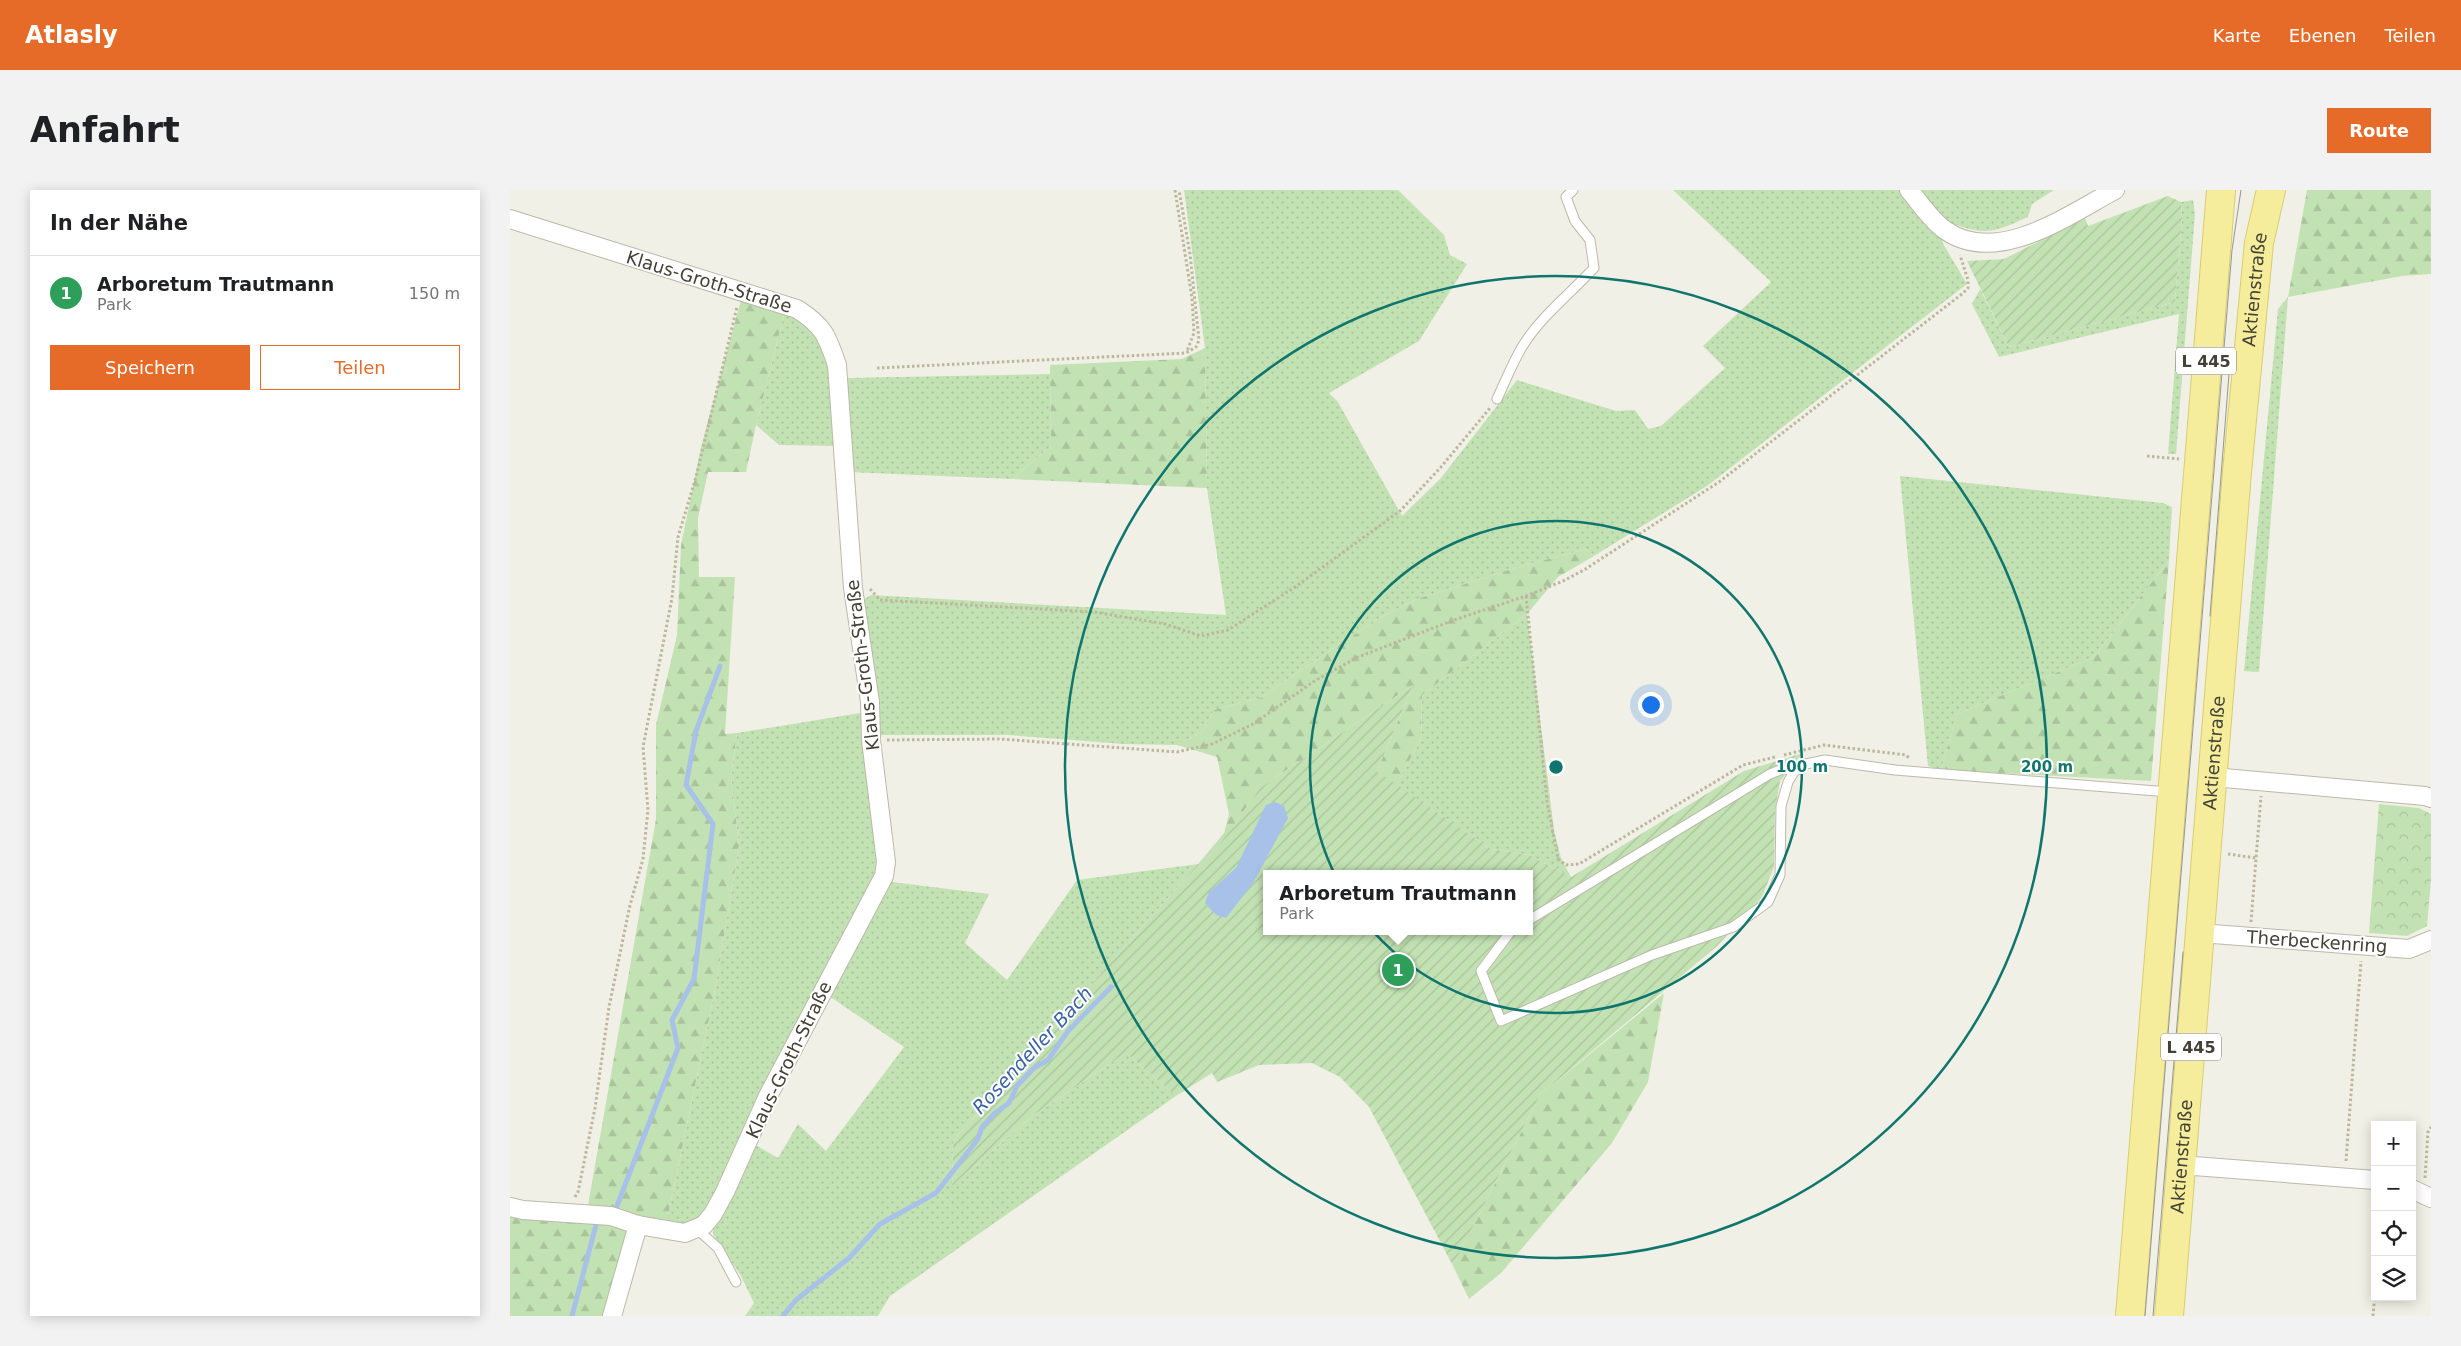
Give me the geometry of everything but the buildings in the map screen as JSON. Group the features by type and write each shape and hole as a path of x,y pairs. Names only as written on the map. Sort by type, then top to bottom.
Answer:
{"main road":[{"name":"L 445","path":"2130,1316 2221,190"},
{"name":"Aktienstraße","path":"2168,1316 2237,472 2259,243 2270,190"}],"street":[{"path":"1909,190 1934,220 1953,236 1973,242 1987,243 2021,238 2115,190"},
{"name":"Klaus-Groth-Straße","path":"510,220 797,309 812,318 827,335 838,365 853,588 870,702 871,740 886,862 884,876 768,1096 725,1192 713,1214 698,1230"},
{"path":"2213,777 2262,780 2431,798"},
{"name":"Therbeckenring","path":"2200,933 2409,949 2431,940"},
{"path":"2181,1165 2371,1180"},
{"path":"510,1207 611,1216 638,1225 685,1233 698,1230"},
{"path":"612,1316 638,1225"}],"lane":[{"path":"1497,399 1522,347 1554,306 1574,290 1594,268 1590,240 1575,221 1566,197 1573,190"},
{"path":"1509,935 1481,971 1502,1021 1652,955 1733,927 1768,902 1780,875 1781,806 1788,782 1794,772 1806,764 1825,760 1925,772 2172,792"},
{"path":"1533,918 1770,774 1785,768 1794,772"},
{"path":"698,1230 718,1248 736,1282"}],"path":[{"path":"1175,190 1192,298 1194,333 1186,353"},
{"path":"878,368 1186,353 1196,347 1200,340 1190,254 1179,190"},
{"path":"871,740 1000,739 1177,752 1212,744 1253,724 1316,680 1358,657 1454,620 1526,596 1584,570 1719,482 1968,288 1968,280 1953,236"},
{"path":"563,1213 578,1192 595,1108 609,1007 630,905 643,859 648,810 643,747 672,598 678,537 696,477 740,292"},
{"path":"870,589 880,600 1094,612 1165,624 1202,636 1228,630 1260,610 1400,510 1441,467 1497,399"},
{"path":"2147,456 2198,460"},
{"path":"1526,596 1547,801 1558,859 1566,865 1579,864 1743,765 1824,745 1906,755 1925,772"},
{"path":"2250,937 2262,780"},
{"path":"2228,854 2256,858"},
{"path":"2344,1178 2362,945"},
{"path":"2422,1194 2428,1132 2431,1127"},
{"path":"2373,1316 2374,1301"}],"green space":[{"path":"1184,190 1398,190 1444,235 1450,255 1467,264 1419,341 1329,393 1338,402 1402,516 1441,478 1517,380 1616,411 1635,410 1648,429 1661,426 1725,368 1703,346 1771,282 1673,190 2054,190 2032,204 2028,217 2000,229 1985,231 1956,225 1942,242 1967,284 1707,486 1594,556 1586,549 1515,568 1417,599 1381,617 1263,697 1214,710 1202,732 1177,745 1123,744 1007,735 874,735 861,601 871,595 1226,615 1207,488 1205,348"},
{"path":"2307,190 2431,190 2431,274 2402,276 2288,297"},
{"path":"2168,196 2181,202 2182,218 2175,302 2009,347 1967,261 2004,259 2085,218 2088,226"},
{"path":"2193,200 2195,214 2176,454 2168,454 2179,314 1999,357 1972,304 1980,289 2009,347 2175,302 2182,218 2181,202"},
{"path":"2288,297 2259,672 2244,671 2278,309"},
{"path":"741,300 785,311 746,472 708,472 698,518 699,577 735,577 725,734 737,733 731,777 739,846 715,990 666,1225 634,1217 606,1316 510,1316 510,1212 585,1222 656,819 656,725 677,635 681,545 701,447"},
{"path":"785,311 803,319 828,350 834,446 779,445 756,425"},
{"path":"1205,348 1207,488 1012,479 1051,446 1050,365 1182,359"},
{"path":"1050,374 1051,446 1012,479 848,472 846,378"},
{"path":"1900,476 2163,503 2172,507 2169,560 2094,657 1957,714 1941,770 1928,766"},
{"path":"1586,549 1594,556 1558,577 1527,614 1422,695 1421,739 1396,785 1377,771 1413,685 1260,788 1204,867 1198,864 1224,833 1229,814 1217,757 1177,745 1202,732 1214,710 1263,697 1381,617 1417,599 1515,568"},
{"path":"2169,560 2151,781 1941,770 1957,714 2094,657"},
{"path":"1527,614 1554,830 1561,858 1571,877 1529,855 1491,849 1396,785 1421,739 1422,695"},
{"path":"1413,685 1377,771 1491,849 1529,855 1571,877 1744,771 1803,753 1780,781 1775,811 1774,867 1762,897 1717,946 1540,1095 1453,1266 1369,1107 1340,1077 1312,1063 1259,1065 1217,1082 1212,1073 1176,1096 1126,1053 1032,1116 952,1186 953,1141 1198,864 1204,866 1260,788"},
{"path":"866,712 881,857 878,881 708,1212 694,1225 666,1225 715,990 739,846 731,777 737,733"},
{"path":"2379,804 2419,808 2431,814 2431,880 2427,926 2407,936 2369,933"},
{"path":"1198,864 953,1141 952,1186 1032,1116 1126,1053 1176,1096 890,1296 878,1316 745,1316 754,1303 741,1276 713,1234 713,1224 752,1143 778,1158 798,1124 826,1151 904,1047 829,996 885,886 892,882 989,894 965,943 1007,980 1077,880"},
{"path":"1664,993 1648,1082 1612,1143 1501,1273 1469,1299 1453,1266 1540,1095"}],"water":[{"path":"1275,802 1284,806 1288,818 1253,883 1226,918 1216,915 1205,903 1209,892 1236,868 1266,805"}],"waterway":[{"path":"615,1211 678,1048 672,1020 694,979 713,824 686,785 696,731 720,666"},
{"name":"Rosendeller Bach","path":"783,1316 796,1300 849,1258 880,1224 936,1193 978,1139 982,1127 995,1113 1009,1103 1017,1086 1034,1068 1048,1060 1068,1031 1111,987"},
{"path":"572,1316 596,1225"}],"tram line":[{"path":"2145,1316 2232,250 2241,190"},
{"path":"2210,616 2231,349"},
{"path":"2153,1316 2183,952"}],"place":[{"name":"Arboretum Trautmann","path":"1398,970"}]}
